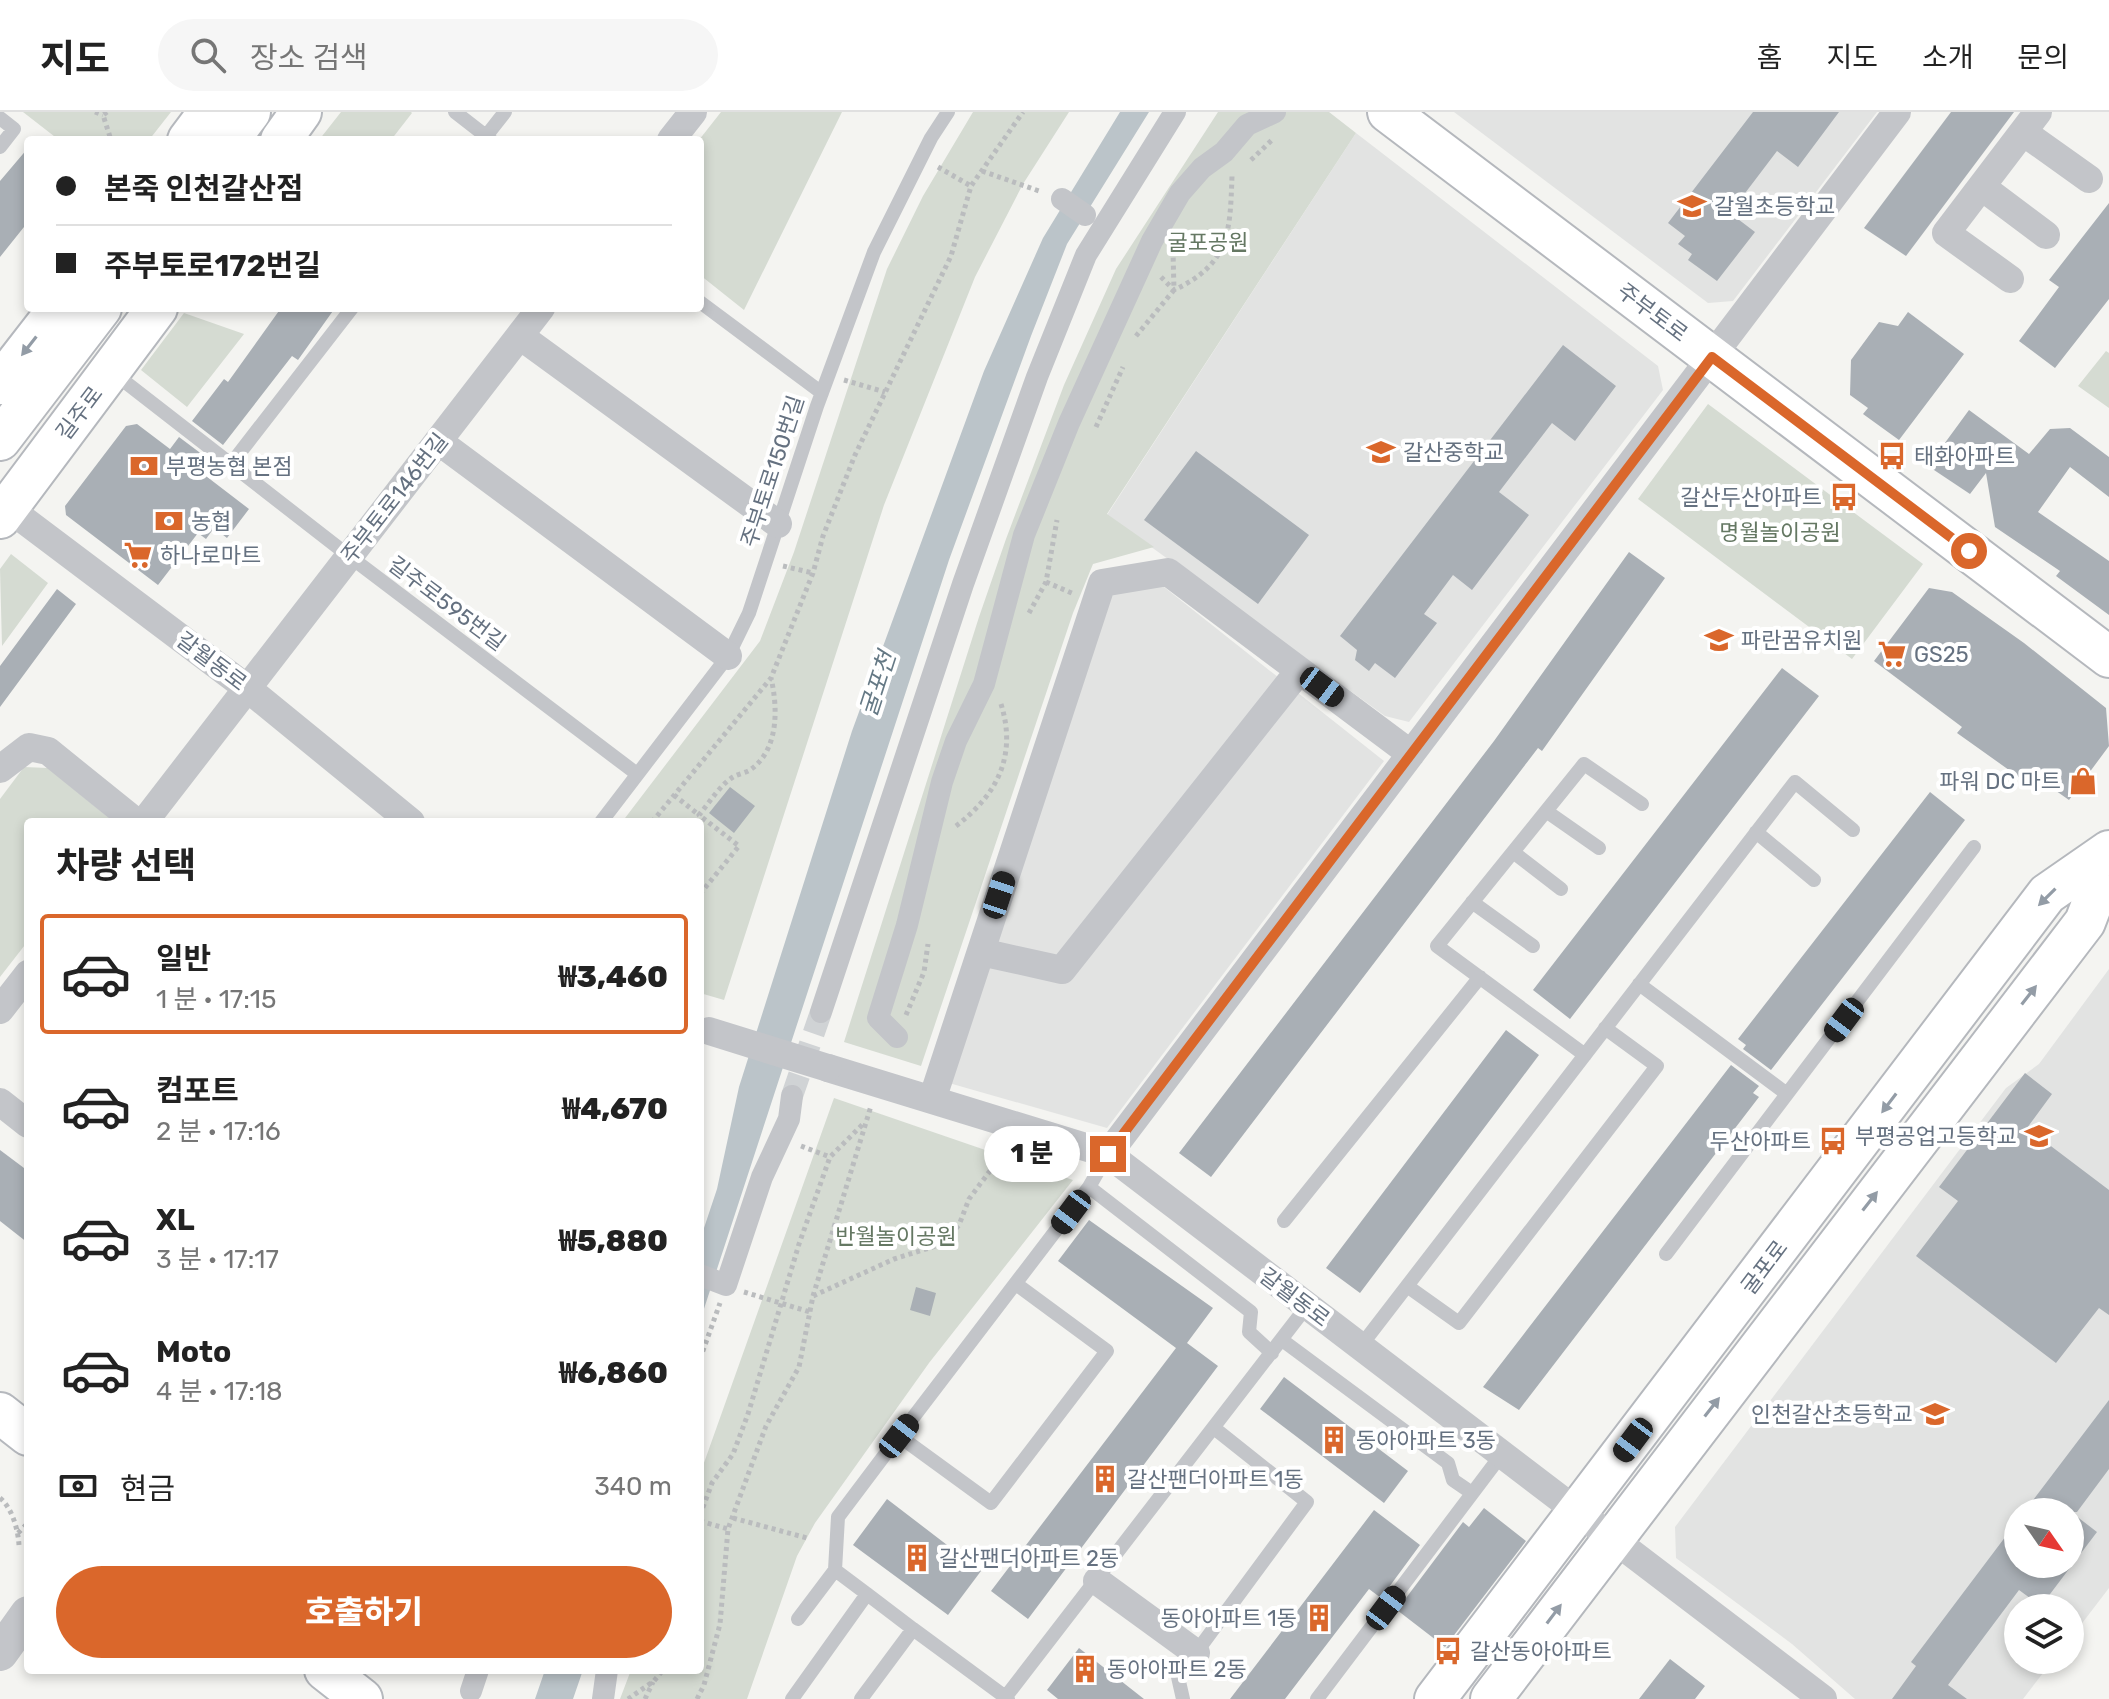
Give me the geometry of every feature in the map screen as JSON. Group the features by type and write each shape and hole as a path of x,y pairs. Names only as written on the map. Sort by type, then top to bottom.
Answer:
{"main road":[{"path":"191,136 209,112"},
{"path":"232,136 250,112"},
{"path":"284,136 301,112"},
{"name":"주부토로","path":"1388,112 2109,657"},
{"path":"0,384 56,312"},
{"name":"길주로","path":"0,440 98,312"},
{"name":"길주로","path":"4,513 154,312"},
{"name":"굴포로","path":"1435,1699 2047,894 2109,851"},
{"name":"굴포로","path":"1491,1699 2085,922 2109,859"},
{"path":"0,1413 24,1432"},
{"path":"330,1674 362,1699"}],"street":[{"path":"674,136 693,112"},
{"path":"821,1012 967,570 1037,377 1086,255 1175,112"},
{"path":"1108,1154 1897,112"},
{"path":"2010,279 1946,233 2030,122 2089,179"},
{"path":"897,1037 878,1018 907,925 942,782 956,741 984,684 1024,535 1056,482 1099,354 1152,241 1180,193 1202,168 1224,152 1247,125 1276,123"},
{"path":"1982,187 2046,235"},
{"path":"1062,199 1085,215"},
{"name":"주부토로146번길","path":"147,818 538,312"},
{"path":"520,336 778,524"},
{"path":"438,441 728,656"},
{"name":"갈월동로","path":"4,513 247,688 406,818"},
{"path":"932,1100 1102,583 1168,572 1411,754"},
{"path":"981,952 1062,970 1299,671"},
{"path":"0,769 29,747 48,751 131,818"},
{"path":"0,1010 24,979"},
{"name":"갈월동로","path":"704,1029 1108,1154 1823,1699"},
{"path":"704,1277 726,1285 762,1177 789,1119 792,1096"},
{"path":"0,1102 24,1121"},
{"path":"1097,1581 1196,1653"},
{"path":"0,1653 24,1620"},
{"path":"603,1699 606,1674"}],"lane":[{"path":"455,112 483,136"},
{"path":"488,136 505,112"},
{"name":"주부토로150번길","path":"604,818 728,656 749,613 828,375 874,252 948,112"},
{"path":"0,118 14,129 0,147"},
{"path":"704,305 822,393"},
{"path":"231,464 349,312"},
{"name":"길주로595번길","path":"111,370 349,556 637,774"},
{"path":"1585,1055 1437,946 1584,764 1642,804"},
{"path":"1360,1347 1795,782 1853,830"},
{"path":"1546,811 1599,848"},
{"path":"1756,832 1814,880"},
{"path":"1666,1254 1974,847"},
{"path":"1513,852 1561,889"},
{"path":"1472,902 1533,946"},
{"path":"1284,1221 1480,977"},
{"path":"1639,984 1787,1094"},
{"path":"1407,1286 1459,1323 1657,1066 1605,1028"},
{"path":"798,1619 835,1570 838,1517 1089,1187 1108,1154"},
{"path":"1089,1187 1251,1312 1249,1332 1272,1353"},
{"path":"899,1436 991,1503 1009,1480 1107,1351 1016,1284"},
{"path":"835,1570 1006,1698 1307,1306"},
{"path":"1282,1340 1448,1463 1453,1480 1472,1493"},
{"path":"1183,1699 1178,1677 1307,1502 1214,1428"},
{"path":"1317,1699 1502,1454"},
{"path":"792,1699 867,1594"},
{"path":"861,1699 913,1629"}],"path":[{"path":"95,112 105,113 110,136"},
{"path":"655,818 771,678 813,573 823,536 849,469 951,256 971,186 1023,112"},
{"path":"1222,185 1269,145 1276,123"},
{"path":"922,157 971,186"},
{"path":"982,171 1023,184"},
{"path":"1130,350 1137,335 1174,290 1195,280 1216,262 1231,221 1232,176"},
{"path":"1173,250 1174,290"},
{"path":"1092,434 1124,364"},
{"path":"828,375 885,392"},
{"path":"1023,620 1046,582 1056,482"},
{"path":"765,562 813,573"},
{"path":"1046,582 1079,595"},
{"path":"699,815 732,777 748,771 764,758 774,729 776,701 771,678"},
{"path":"955,815 956,826 975,811 989,794 1002,768 1008,744 1008,726 1001,704 1004,689"},
{"path":"992,712 1001,704"},
{"path":"674,795 703,818"},
{"path":"704,819 739,846 704,889"},
{"path":"897,1037 924,972 928,941"},
{"path":"697,1699 704,1685 720,1624 728,1529 766,1426 799,1367 813,1296 880,1084"},
{"path":"704,1506 712,1483 733,1454 830,1157 866,1122"},
{"path":"813,1296 894,1259 942,1244 959,1225 969,1199 1020,1127"},
{"path":"780,1138 830,1157"},
{"path":"704,1348 726,1285 810,1312"},
{"path":"0,1498 5,1502 18,1533 19,1545"},
{"path":"733,1518 807,1538"},
{"path":"704,1520 728,1529"},
{"path":"18,1533 24,1527"},
{"path":"645,1699 660,1674"},
{"path":"628,1699 654,1681"}],"shaded area":[{"name":"갈월초등학교","path":"1454,112 1877,112 1733,301 1708,303"},
{"name":"갈산중학교","path":"1356,133 1658,366 1663,390 1409,722 1385,716 1107,515"},
{"path":"1113,587 1164,587 1384,761 1107,1128 942,1081"},
{"name":"인천갈산초등학교","path":"2109,969 2109,1588 2084,1621 2084,1594 2004,1594 2004,1674 2042,1674 2023,1699 1855,1699 1792,1644 1676,1558 1675,1527 2006,1088 2039,1064"}],"green space":[{"path":"23,112 171,112 152,136 54,136"},
{"path":"341,112 412,113 394,136 322,136"},
{"path":"721,112 842,112 744,310 704,278 702,136"},
{"path":"973,112 1069,112 1023,184 975,277 884,505 724,1000 704,994 704,818 625,818 760,641 794,552 887,269 923,196"},
{"name":"굴포공원","path":"1218,112 1329,112 1356,133 1107,514 1154,547 1093,564 1073,613 921,1066 844,1042 979,617 1064,385 1116,269"},
{"path":"184,313 244,334 187,407 141,370"},
{"path":"2106,351 2109,353 2109,408 2078,386"},
{"name":"명월놀이공원","path":"1708,404 1923,564 1852,659 1638,499"},
{"path":"11,554 48,583 2,646 0,569"},
{"path":"24,767 48,768 109,818 24,818 24,946 0,977 0,799"},
{"name":"반월놀이공원","path":"834,1098 1073,1180 929,1363 815,1523 797,1556 747,1699 620,1699 629,1674 704,1674 704,1463"}],"water":[{"name":"굴포천","path":"1120,112 1149,112 1067,244 1031,336 949,560 704,1309 704,1228 717,1189 739,1087 852,731 984,371 1043,238"},
{"path":"544,1674 582,1674 573,1699 535,1699"}],"building":[{"path":"1753,112 1839,112 1798,167 1777,151 1730,213 1755,232 1717,281 1688,260 1692,254 1678,244 1685,236 1668,223"},
{"path":"1951,112 2014,112 1906,256 1864,228"},
{"path":"24,153 24,227 0,257 0,181"},
{"path":"2109,203 2109,299 2055,368 2019,341 2059,287 2049,280"},
{"path":"278,312 332,312 298,360 292,356 223,445 192,421 224,379 228,382"},
{"path":"1908,312 1964,354 1899,440 1863,414 1868,408 1850,395 1851,360 1879,322 1898,326"},
{"path":"1563,345 1616,386 1575,441 1552,423 1499,492 1529,515 1472,590 1453,575 1424,614 1437,623 1395,678 1375,663 1369,671 1355,660 1357,650 1340,636"},
{"path":"1969,410 2029,454 2050,429 2070,428 2109,457 2109,497 2070,467 2038,512 2109,561 2109,615 2056,576 2060,571 1995,527 1986,473 1970,494 1928,466"},
{"name":"부평농협 본점","path":"137,424 170,449 179,437 211,461 202,473 249,509 227,538 214,528 206,539 198,533 158,585 66,515 65,506 126,426"},
{"path":"1196,451 1309,535 1258,604 1144,520"},
{"path":"1629,552 1665,578 1542,751 1538,748 1211,1177 1179,1153 1494,741"},
{"path":"1929,588 1952,592 2024,643 2106,708 2109,746 2069,800 2029,772 2023,780 1957,733 1962,727 1874,661"},
{"path":"57,589 76,604 0,707 0,666"},
{"path":"1782,668 1819,696 1570,1019 1533,990"},
{"path":"730,787 755,806 734,833 709,813"},
{"path":"1930,792 1965,820 1771,1070 1743,1049 1746,1045 1738,1039"},
{"path":"1506,1030 1539,1055 1360,1293 1326,1268"},
{"path":"1731,1065 1759,1086 1753,1093 1759,1097 1519,1410 1483,1387"},
{"name":"부평공업고등학교","path":"2025,1073 2052,1094 2027,1128 2109,1190 2109,1315 2099,1308 2056,1363 1916,1256 1958,1201 1939,1187"},
{"path":"0,1150 24,1168 24,1240 0,1221"},
{"name":"갈산팬더아파트 1동","path":"1089,1220 1213,1308 1187,1343 1218,1366 1028,1619 991,1591 1176,1348 1058,1261"},
{"path":"916,1287 936,1293 930,1316 910,1310"},
{"name":"동아아파트 3동","path":"1284,1377 1408,1471 1384,1503 1260,1409"},
{"path":"2109,1400 2109,1469 2084,1503 2084,1498 2035,1498"},
{"name":"갈산팬더아파트 2동","path":"887,1499 981,1571 948,1615 853,1545"},
{"path":"1484,1508 1526,1541 1445,1647 1397,1610 1463,1522 1469,1527"},
{"name":"동아아파트 1동","path":"1374,1510 1420,1545 1381,1598 1369,1589 1285,1699 1230,1699"},
{"path":"2084,1522 2097,1532 2084,1549"},
{"path":"2004,1539 2004,1578 2062,1578 2050,1594 2024,1594 2019,1590 2016,1594 2004,1594 2004,1610 1948,1685 1967,1699 1892,1699 1916,1666 1911,1662"},
{"name":"동아아파트 2동","path":"1079,1648 1144,1699 1058,1699 1047,1690"},
{"path":"1670,1659 1705,1686 1695,1699 1639,1699"}],"tunnel":[{"path":"792,1096 821,1012"}],"place":[{"name":"갈월초등학교","path":"1692,206"},
{"name":"갈산중학교","path":"1381,452"},
{"name":"태화아파트","path":"1892,456"},
{"name":"부평농협 본점","path":"144,466"},
{"name":"갈산두산아파트","path":"1844,497"},
{"name":"농협","path":"169,521"},
{"name":"하나로마트","path":"138,555"},
{"name":"파란꿈유치원","path":"1719,640"},
{"name":"GS25","path":"1892,654"},
{"name":"파워 DC 마트","path":"2083,781"},
{"name":"부평공업고등학교","path":"2039,1136"},
{"name":"두산아파트","path":"1833,1141"},
{"name":"인천갈산초등학교","path":"1935,1414"},
{"name":"동아아파트 3동","path":"1334,1440"},
{"name":"갈산팬더아파트 1동","path":"1105,1479"},
{"name":"갈산팬더아파트 2동","path":"917,1558"},
{"name":"동아아파트 1동","path":"1319,1618"},
{"name":"갈산동아아파트","path":"1448,1651"},
{"name":"동아아파트 2동","path":"1085,1669"}],"route":[{"path":"1108,1154 1712,357 1969,551"}]}
